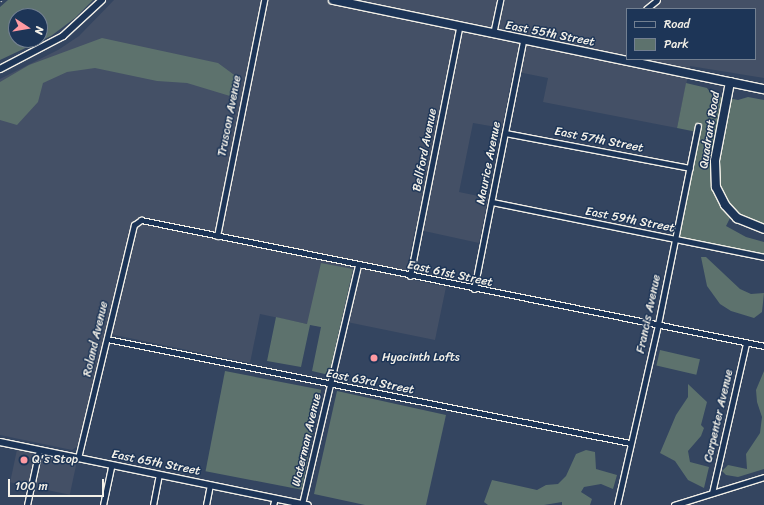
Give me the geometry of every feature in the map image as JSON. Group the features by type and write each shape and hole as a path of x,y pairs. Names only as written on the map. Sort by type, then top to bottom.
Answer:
{"main road":[{"name":"East 55th Street","path":"333,0 459,28 626,60"},
{"name":"East 55th Street","path":"634,61 764,89"},
{"name":"Quadrant Road","path":"730,82 715,161 716,187 725,205 737,218 764,229"}],"street":[{"path":"0,69 64,36 102,0"},
{"name":"Truscon Avenue","path":"217,236 264,0"},
{"path":"493,34 500,0"},
{"path":"647,8 657,0"},
{"name":"Bellford Avenue","path":"410,276 459,28"},
{"name":"Maurice Avenue","path":"474,289 523,41"},
{"name":"Francis Avenue","path":"616,505 658,324 698,126"},
{"name":"East 57th Street","path":"505,132 690,168"},
{"name":"East 59th Street","path":"492,202 764,257"},
{"name":"East 61st Street","path":"134,225 141,220 474,289 764,346"},
{"name":"Roland Avenue","path":"78,458 134,225"},
{"name":"Waterman Avenue","path":"305,504 358,265"},
{"name":"East 63rd Street","path":"107,339 331,385 630,443"},
{"name":"Carpenter Avenue","path":"712,493 746,343"},
{"name":"East 65th Street","path":"0,442 111,466 305,504"},
{"path":"27,505 39,450"},
{"path":"102,505 111,466"},
{"path":"153,505 159,475"},
{"path":"674,505 764,477"},
{"path":"206,505 210,485"},
{"path":"273,505 275,498"}],"shaded area":[{"path":"114,0 764,0 764,78 690,66 677,128 543,102 548,78 513,71 502,128 473,123 459,192 488,198 479,243 415,229 405,278 446,287 435,340 342,321 340,331 260,314 250,363 105,333 79,445 72,450 0,435 0,79 58,50 79,36"},
{"path":"18,445 78,458 70,495 10,482"}],"green space":[{"path":"8,0 93,0 75,18 48,37 48,8 8,8 8,48 26,48 0,60 0,7"},
{"path":"102,38 218,63 237,77 237,89 230,96 187,83 157,81 95,68 67,72 43,83 38,102 17,125 0,120 0,82 29,65"},
{"path":"686,83 707,88 712,95 738,100 748,97 764,100 764,229 732,214 726,226 746,237 764,242 764,257 675,239 697,132 677,128"},
{"path":"701,257 706,257 740,289 751,294 764,293 762,312 754,318 731,311 720,304 707,286"},
{"path":"321,263 353,269 329,375 312,371 321,327 310,325 301,367 267,361 276,317 307,324"},
{"path":"660,350 700,359 696,375 656,366"},
{"path":"225,371 321,390 302,490 206,471"},
{"path":"764,371 764,469 738,477 726,475 722,471 728,465 747,469 746,454 760,433 762,417 757,402 756,390"},
{"path":"688,384 707,402 701,425 704,428 701,436 688,451 690,462 709,467 704,488 688,480 675,461 660,453 676,415 688,397"},
{"path":"337,391 446,415 426,505 365,505 314,494"},
{"path":"586,450 595,452 596,469 617,475 613,489 601,484 584,487 581,492 592,499 590,505 562,505 562,502 544,505 488,505 484,502 492,480 537,490 546,485 558,484 566,476 576,454"}],"place":[{"name":"Hyacinth Lofts","path":"374,358"},
{"name":"Q's Stop","path":"24,460"}]}
